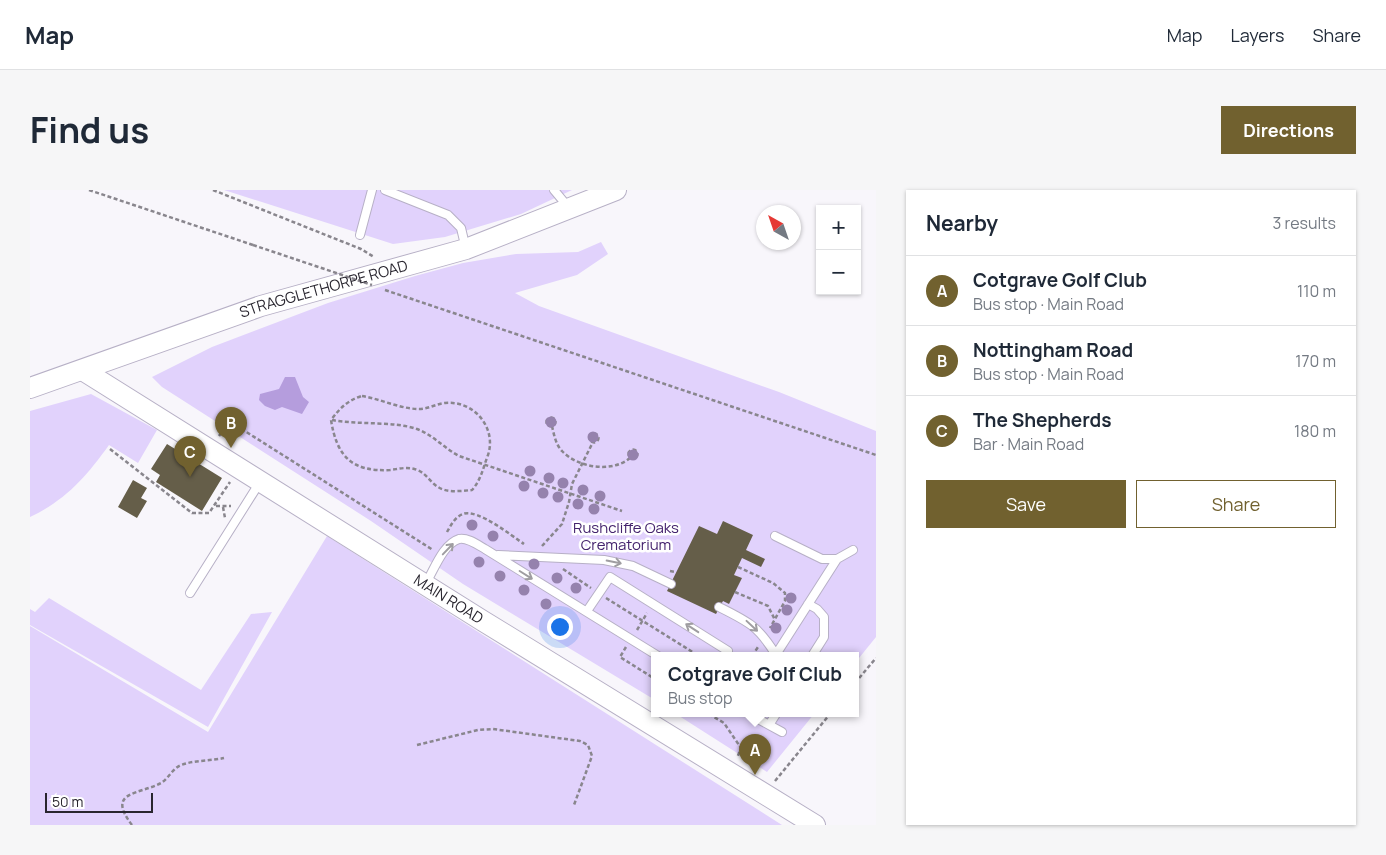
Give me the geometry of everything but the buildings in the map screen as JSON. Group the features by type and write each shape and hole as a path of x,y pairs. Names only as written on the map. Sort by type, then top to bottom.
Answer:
{"street":[{"name":"STRAGGLETHORPE ROAD","path":"30,388 84,371 261,306 466,249 570,210 616,190"},
{"name":"MAIN ROAD","path":"84,371 811,824"}],"lane":[{"path":"360,234 372,190"},
{"path":"385,190 448,215 461,228 466,249"},
{"path":"554,190 570,210"},
{"path":"190,593 261,480"},
{"path":"776,536 822,559 837,558 854,550"},
{"path":"426,585 443,555 460,539 467,539 652,652"},
{"path":"496,555 604,560 633,566 668,583"},
{"path":"778,652 837,558"},
{"path":"587,611 610,577 654,603 727,652"},
{"path":"808,604 817,609 824,618 824,637 815,652"},
{"path":"719,607 749,621 764,637 773,652"},
{"path":"754,717 782,732"},
{"path":"769,725 774,717"}],"path":[{"path":"89,190 372,285"},
{"path":"213,190 360,249 395,269"},
{"path":"384,289 876,455"},
{"path":"362,396 419,409 446,403 460,404 472,410 484,422 491,435 490,448 478,484 472,490 446,490 437,486 416,469 367,469 353,464 344,456 335,438 331,420 341,407 354,398 362,396"},
{"path":"331,420 353,424 399,425 416,428 431,436 444,448 484,466 622,511"},
{"path":"552,426 562,451 581,464 604,467 616,466 630,458"},
{"path":"535,552 562,524 572,484 594,442"},
{"path":"110,449 192,513 209,513 232,478"},
{"path":"738,567 773,583 785,593 785,601 755,652"},
{"path":"668,583 671,570 676,572"},
{"path":"736,592 768,606 775,620"},
{"path":"651,676 620,657 654,603"},
{"path":"859,678 876,658"},
{"path":"714,717 724,723 741,748 738,755"},
{"path":"764,794 828,717"},
{"path":"417,745 478,730 494,729 580,741 588,745 592,756 574,806"},
{"path":"132,825 123,814 122,806 124,799 130,794 163,782 180,765 224,758"}],"green space":[{"path":"224,190 572,190 521,214 445,237 393,244"},
{"name":"Rushcliffe Oaks Crematorium","path":"601,242 608,254 577,275 515,293 539,306 779,392 876,431 876,637 859,658 859,652 651,652 651,698 463,584 371,521 162,387 152,377 212,347 328,303 415,276 463,263 516,254 578,252"},
{"path":"91,394 157,430 138,463 109,445 74,487 54,503 30,517 30,411"},
{"path":"327,536 782,825 30,825 30,626 208,732"},
{"path":"49,598 201,690 251,614 272,612 208,727 30,625 30,609 35,612"},
{"path":"681,717 812,717 767,772"}],"shaded area":[{"path":"285,377 295,377 303,397 309,402 302,414 282,407 275,410 265,406 259,400 260,394 279,389"}],"place":[{"name":"Nottingham Road","path":"231,448"},
{"name":"The Shepherds","path":"190,477"},
{"name":"Cotgrave Golf Club","path":"755,775"}]}
